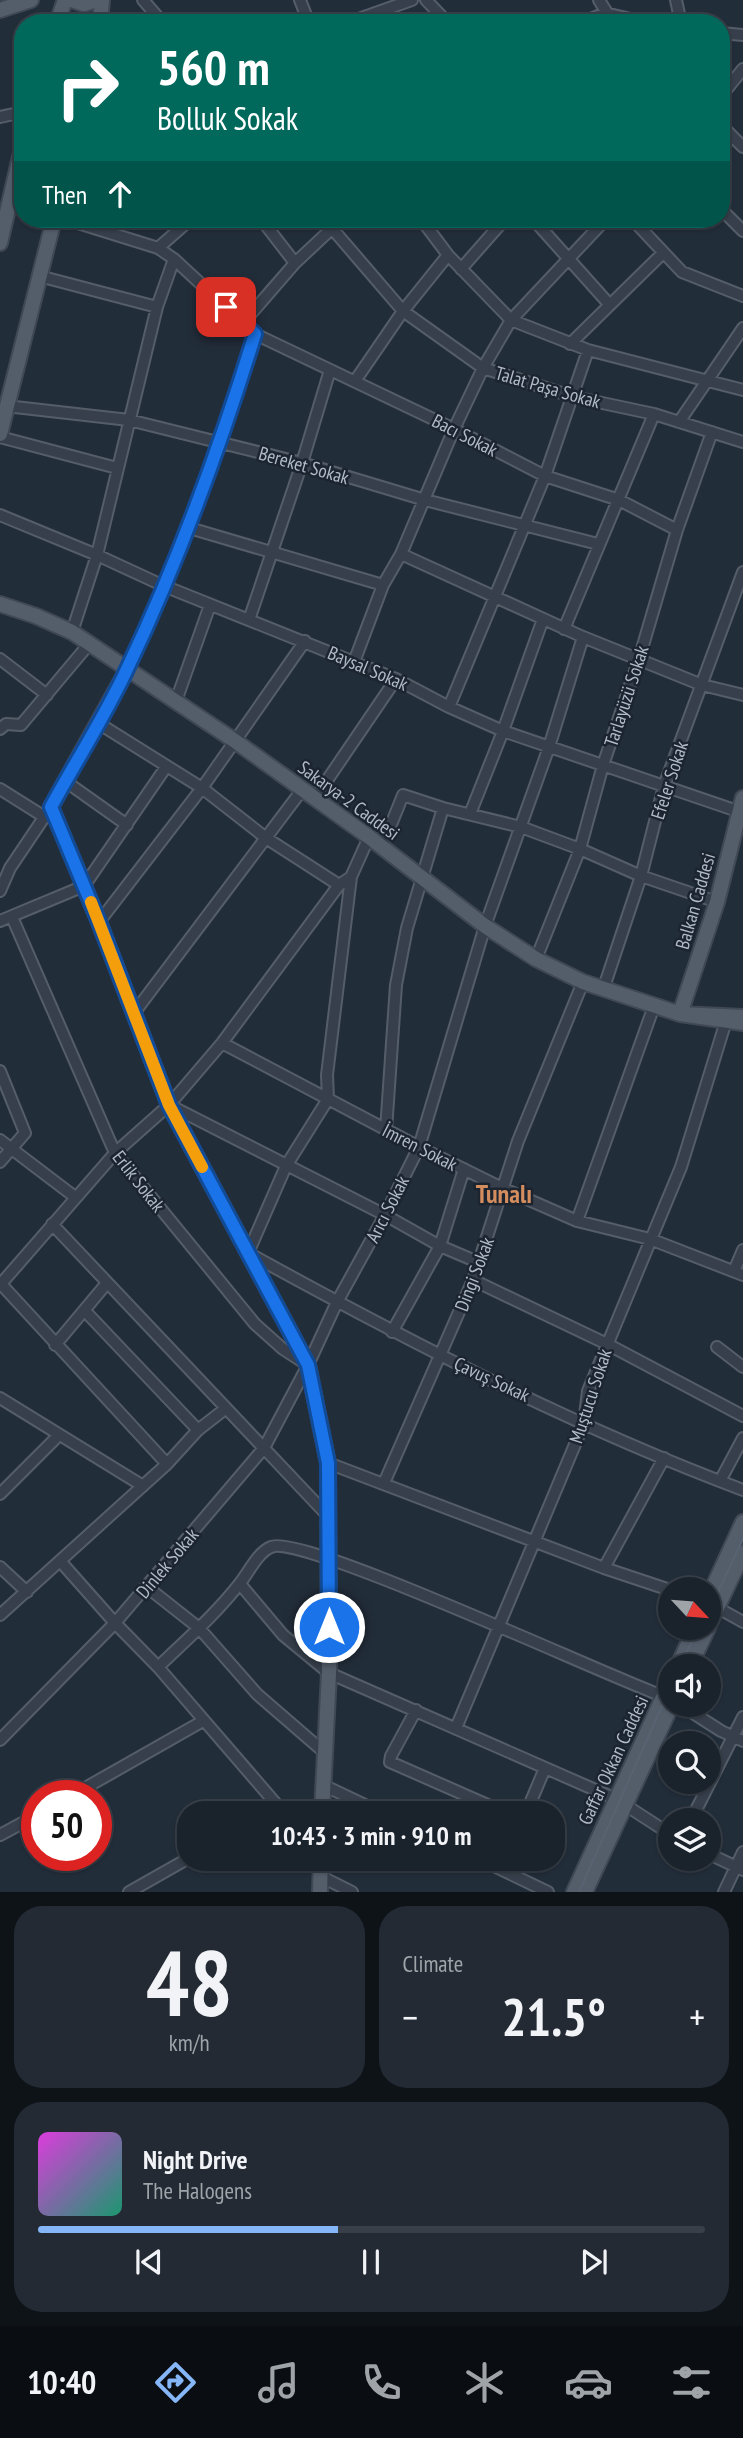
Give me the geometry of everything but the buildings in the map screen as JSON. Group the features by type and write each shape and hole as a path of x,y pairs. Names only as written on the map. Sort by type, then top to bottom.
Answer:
{"main road":[{"path":"5,6 31,0"},
{"path":"72,0 84,4 96,0"},
{"path":"1,235 14,181"},
{"path":"0,436 52,228"},
{"name":"Sakarya-2 Caddesi","path":"0,604 72,632 235,741 369,837 485,926 536,959 603,990 654,1006 680,1014 743,1023"},
{"path":"127,670 47,812 99,922 169,1105 308,1365 328,1463 328,1673 322,1801"},
{"name":"Balkan Caddesi","path":"680,1014 717,902 742,808"},
{"name":"Sakarya-2 Caddesi","path":"680,1014 743,1017"},
{"path":"721,1579 743,1522"},
{"path":"721,1588 743,1553"},
{"name":"Gaffar Okkan Caddesi","path":"574,1892 661,1717"},
{"name":"Gaffar Okkan Caddesi","path":"585,1892 621,1801"},
{"path":"320,1871 320,1892"}],"street":[{"path":"143,0 155,14"},
{"path":"372,14 412,0"},
{"path":"426,0 439,14"},
{"path":"599,0 605,13 609,14"},
{"path":"730,85 743,69"},
{"path":"730,134 743,147"},
{"path":"730,218 743,231"},
{"path":"94,228 158,248 174,259 243,323 324,228"},
{"path":"158,248 181,228"},
{"path":"268,228 295,262"},
{"name":"Talat Paşa Sokak","path":"332,228 403,311 484,368 574,397 654,414 743,442"},
{"path":"428,228 448,255 511,320 588,351 743,390"},
{"path":"461,269 497,228"},
{"path":"542,228 609,304"},
{"path":"355,662 383,585 401,554 454,429 484,368 511,320 597,228"},
{"path":"640,228 682,272 743,296"},
{"path":"570,344 663,253"},
{"path":"355,381 403,311 448,255"},
{"path":"72,632 97,555 157,307 174,259"},
{"path":"39,276 157,307"},
{"name":"Bacı Sokak","path":"243,323 255,334 454,429 545,476 619,500 677,530"},
{"path":"679,422 743,328"},
{"path":"127,670 164,586 221,442 255,334"},
{"path":"449,707 545,476 588,351"},
{"path":"249,620 330,370"},
{"name":"Bereket Sokak","path":"6,406 129,420 302,463 425,500 598,544"},
{"path":"564,629 654,414"},
{"name":"Tarlayüzü Sokak","path":"536,959 580,849 603,765 639,659 677,530 712,432"},
{"path":"0,436 117,468"},
{"name":"Baysal Sokak","path":"0,515 164,586 396,679 503,731 664,786 742,808"},
{"path":"186,527 383,585"},
{"path":"401,554 583,637 702,685 743,695"},
{"name":"Efeler Sokak","path":"603,990 641,876 664,786 743,572"},
{"path":"176,701 210,604"},
{"path":"470,814 543,619"},
{"name":"Arıcı Sokak","path":"308,1365 337,1302 419,1147 485,926 549,747 583,637"},
{"path":"99,922 202,788 304,641"},
{"path":"0,729 6,724 21,724 89,644"},
{"path":"0,659 47,695"},
{"path":"315,798 396,679"},
{"path":"97,723 202,788 266,838 339,885"},
{"path":"0,921 84,886 166,767"},
{"path":"65,781 127,825"},
{"path":"0,789 47,812 10,868 0,891"},
{"path":"134,1013 302,790"},
{"path":"382,847 403,794 443,808 521,827 641,876 717,902"},
{"path":"386,1130 396,985 407,928 443,808"},
{"path":"248,1253 286,1166 328,1099 327,1075 351,877 369,837"},
{"path":"167,1464 0,1284 115,1153 169,1105 222,1043 339,885 351,877"},
{"name":"Erlik Sokak","path":"12,917 115,1153 255,1324 282,1349 308,1365"},
{"name":"Dingi Sokak","path":"384,1483 480,1264 518,1141 583,982"},
{"path":"577,1221 654,1006"},
{"name":"Muştucu Sokak","path":"456,1728 584,1423 588,1391 681,1167 726,1021"},
{"name":"İmren Sokak","path":"222,1043 504,1189 577,1221 650,1239 739,1273"},
{"path":"0,1162 25,1133 1,1080"},
{"path":"169,1105 480,1264"},
{"path":"0,1140 75,1197"},
{"path":"392,1332 440,1245 464,1169"},
{"path":"52,1224 329,1517"},
{"path":"739,1273 743,1250"},
{"name":"Çavuş Sokak","path":"248,1253 392,1332 440,1355 584,1423 743,1490"},
{"path":"473,1280 607,1344 743,1416"},
{"path":"55,1345 107,1283"},
{"path":"85,1311 198,1430"},
{"path":"717,1347 743,1367"},
{"name":"Dinlek Sokak","path":"0,1740 115,1623 264,1448 308,1365"},
{"path":"0,1398 143,1486"},
{"path":"0,1615 167,1464 198,1430 225,1409"},
{"path":"0,1494 59,1435"},
{"path":"720,1481 743,1438"},
{"path":"604,1567 664,1458"},
{"path":"328,1463 658,1586"},
{"path":"158,1667 240,1584 261,1554 277,1544 329,1558 499,1626 658,1695"},
{"path":"61,1562 158,1667 270,1801"},
{"path":"0,1567 27,1592"},
{"path":"240,1584 283,1635 328,1673 621,1801 658,1826"},
{"path":"147,1587 199,1628 257,1694 324,1752"},
{"path":"721,1608 743,1622"},
{"path":"416,1710 390,1762 479,1801"},
{"path":"699,1717 738,1738"},
{"path":"698,1808 738,1738 743,1717"},
{"path":"99,1780 203,1721"},
{"path":"531,1801 545,1768"},
{"path":"323,1785 357,1801"},
{"path":"0,1835 21,1824"},
{"path":"724,1892 740,1869 743,1852"},
{"path":"721,1860 740,1869"},
{"path":"129,1892 177,1865"},
{"path":"504,1871 548,1892"},
{"path":"320,1876 352,1892"}],"tram line":[{"path":"721,1586 743,1539"},
{"path":"686,1654 692,1640"},
{"path":"579,1892 658,1715"}],"slow traffic":[{"path":"91,902 169,1105 202,1167"}],"district":[{"name":"Tunalı","path":"504,1193"}],"route":[{"path":"226,307 255,334 221,442 164,586 127,670 51,807 99,922 169,1105 308,1365 328,1463 329,1627"}]}
